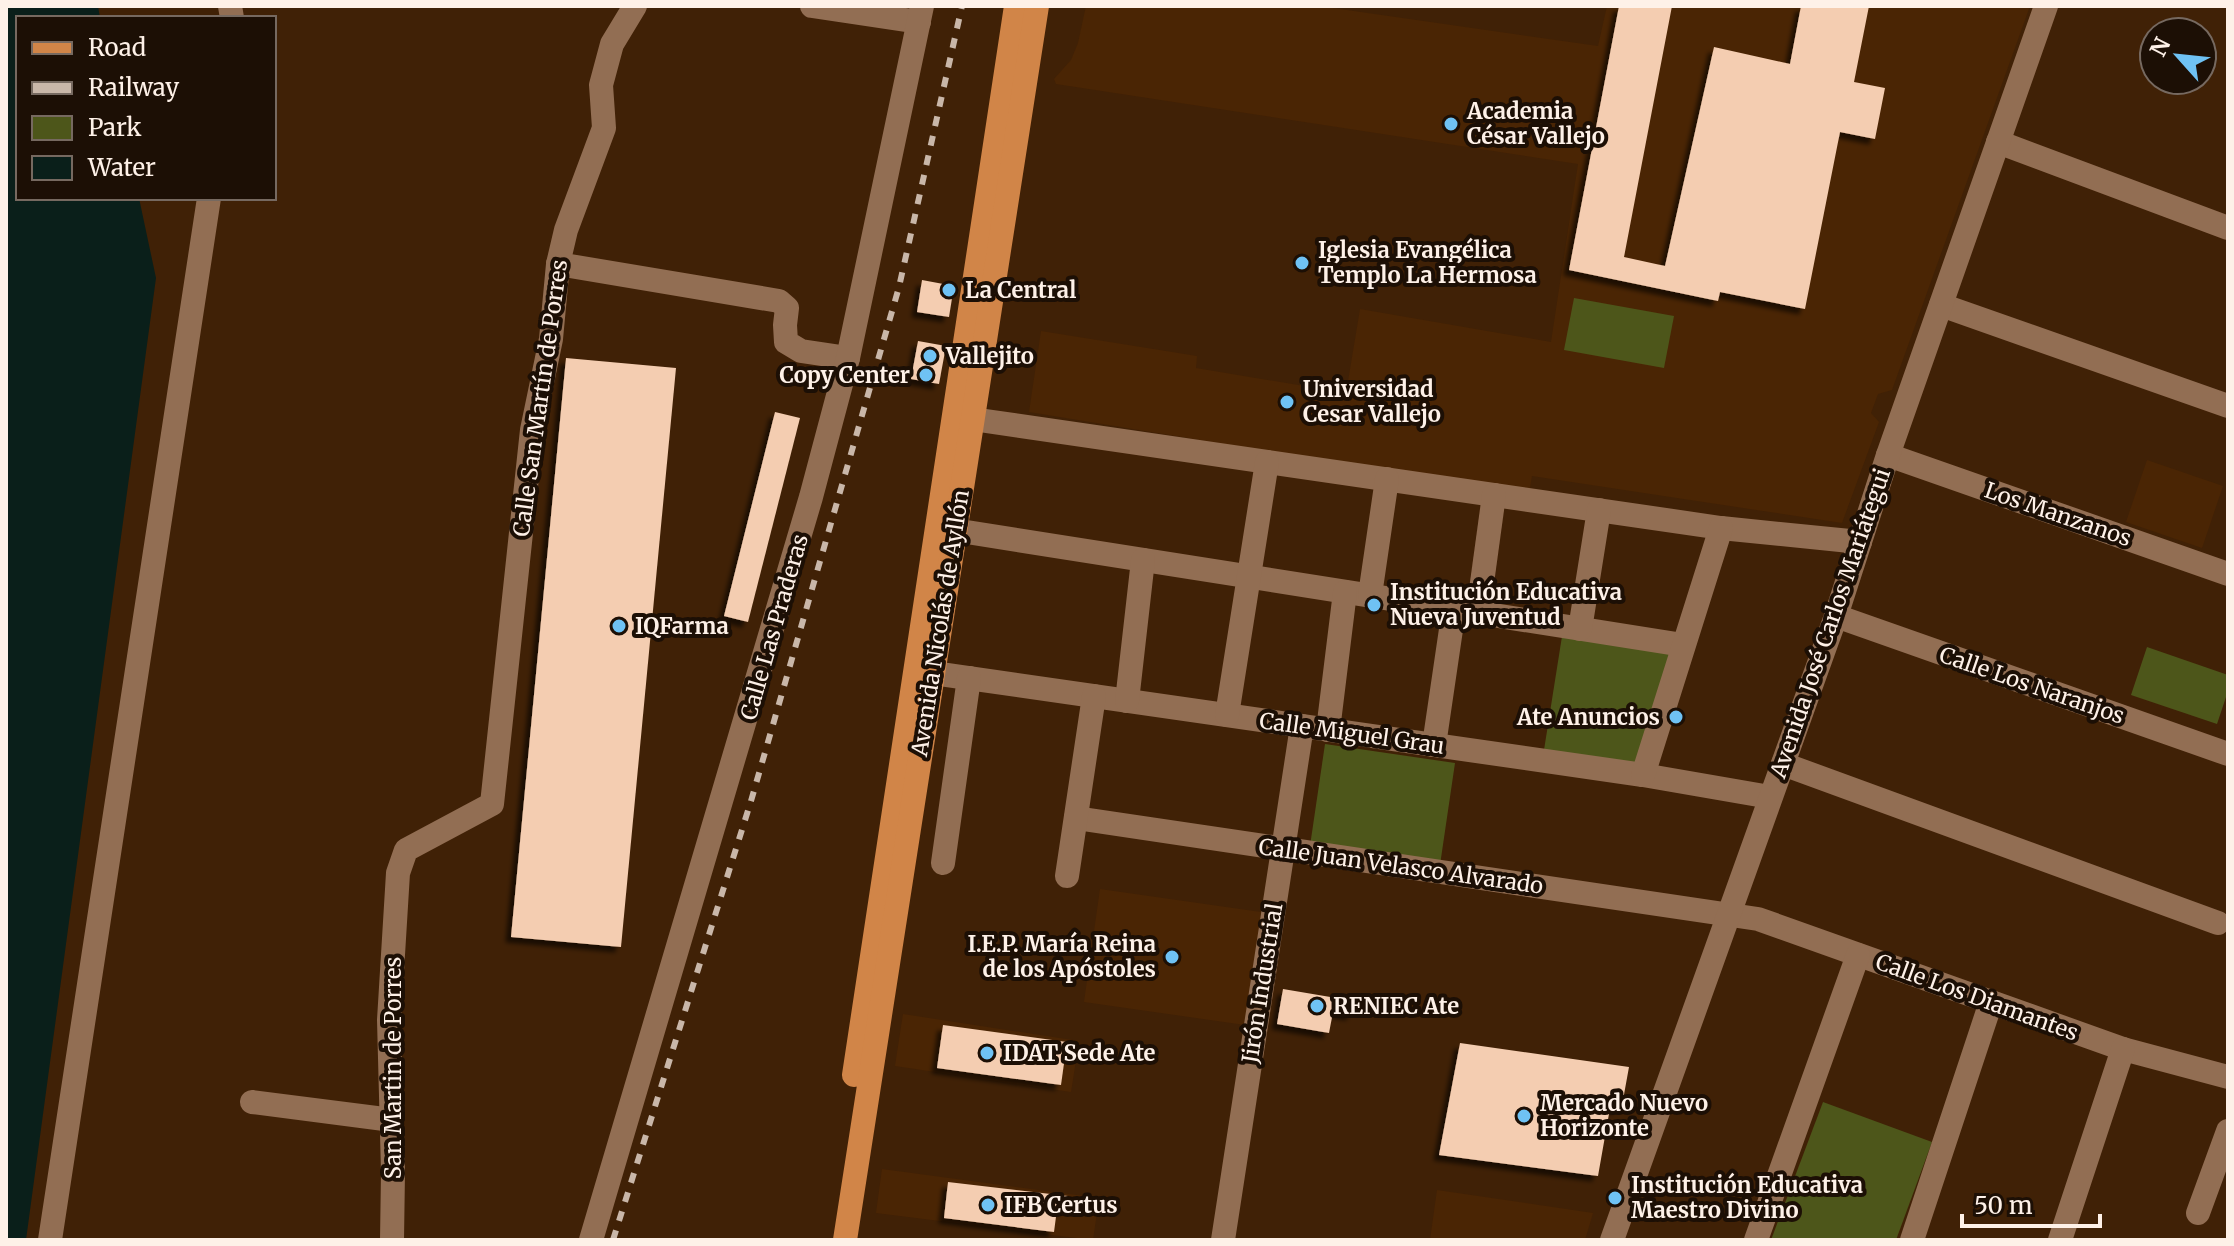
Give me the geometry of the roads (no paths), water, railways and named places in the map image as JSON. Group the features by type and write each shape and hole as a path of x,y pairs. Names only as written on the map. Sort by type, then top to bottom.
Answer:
{"main road":[{"name":"Avenida Nicolás de Ayllón","path":"829,1240 1016,6"},
{"name":"Avenida Nicolás de Ayllón","path":"845,1240 1037,6"}],"street":[{"name":"Calle San Martín de Porres","path":"492,804 532,430 551,339 558,264 566,230 604,128 601,85 612,44 635,6"},
{"path":"812,6 920,14"},
{"name":"Avenida José Carlos Mariátegui","path":"1614,1239 1727,914 1836,616 1888,455 2046,6"},
{"name":"Calle Las Praderas","path":"591,1240 764,662 848,358 920,14"},
{"path":"1998,142 2228,228"},
{"path":"50,1240 209,200"},
{"path":"558,264 779,301 787,308 786,342 801,351 848,358"},
{"path":"1941,305 2228,406"},
{"path":"972,419 1721,528 1860,542"},
{"name":"Los Manzanos","path":"1888,455 2228,574"},
{"path":"1227,715 1267,462"},
{"path":"1370,595 1387,479"},
{"path":"1478,612 1494,495"},
{"path":"1580,629 1599,510"},
{"path":"1643,775 1721,528"},
{"path":"954,530 1683,645"},
{"path":"1127,701 1143,560"},
{"path":"1328,730 1345,592"},
{"path":"1434,745 1454,609"},
{"name":"Calle Los Naranjos","path":"1836,616 2228,754"},
{"name":"Calle Miguel Grau","path":"933,673 1643,775 1770,797"},
{"path":"943,863 969,678"},
{"path":"1067,876 1094,696"},
{"name":"Jirón Industrial","path":"1223,1240 1302,726"},
{"path":"1783,764 2218,923"},
{"name":"San Martin de Porres","path":"392,1240 389,1020 398,873 406,850 492,804"},
{"name":"Calle Juan Velasco Alvarado","path":"1076,818 1727,914"},
{"name":"Calle Los Diamantes","path":"1727,914 1758,919 2123,1049 2228,1077"},
{"path":"1756,1240 1858,955"},
{"path":"1912,1240 1991,1002"},
{"path":"2060,1240 2123,1049"},
{"path":"252,1102 392,1120"},
{"path":"2198,1213 2228,1131"}],"water":[{"path":"6,6 98,6 100,16 16,16 16,200 139,200 156,278 26,1240 6,1240"}],"railway":[{"path":"613,1240 751,801 899,287 962,6"}],"place":[{"name":"Academia César Vallejo","path":"1451,124"},
{"name":"Iglesia Evangélica Templo La Hermosa","path":"1302,263"},
{"name":"La Central","path":"949,290"},
{"name":"Vallejito","path":"930,356"},
{"name":"Copy Center","path":"926,375"},
{"name":"Universidad Cesar Vallejo","path":"1287,402"},
{"name":"Institución Educativa Nueva Juventud","path":"1374,605"},
{"name":"IQFarma","path":"619,626"},
{"name":"Ate Anuncios","path":"1676,717"},
{"name":"I.E.P. María Reina de los Apóstoles","path":"1172,957"},
{"name":"RENIEC Ate","path":"1317,1006"},
{"name":"IDAT Sede Ate","path":"987,1053"},
{"name":"Mercado Nuevo Horizonte","path":"1524,1116"},
{"name":"Institución Educativa Maestro Divino","path":"1615,1198"},
{"name":"IFB Certus","path":"988,1205"}]}
